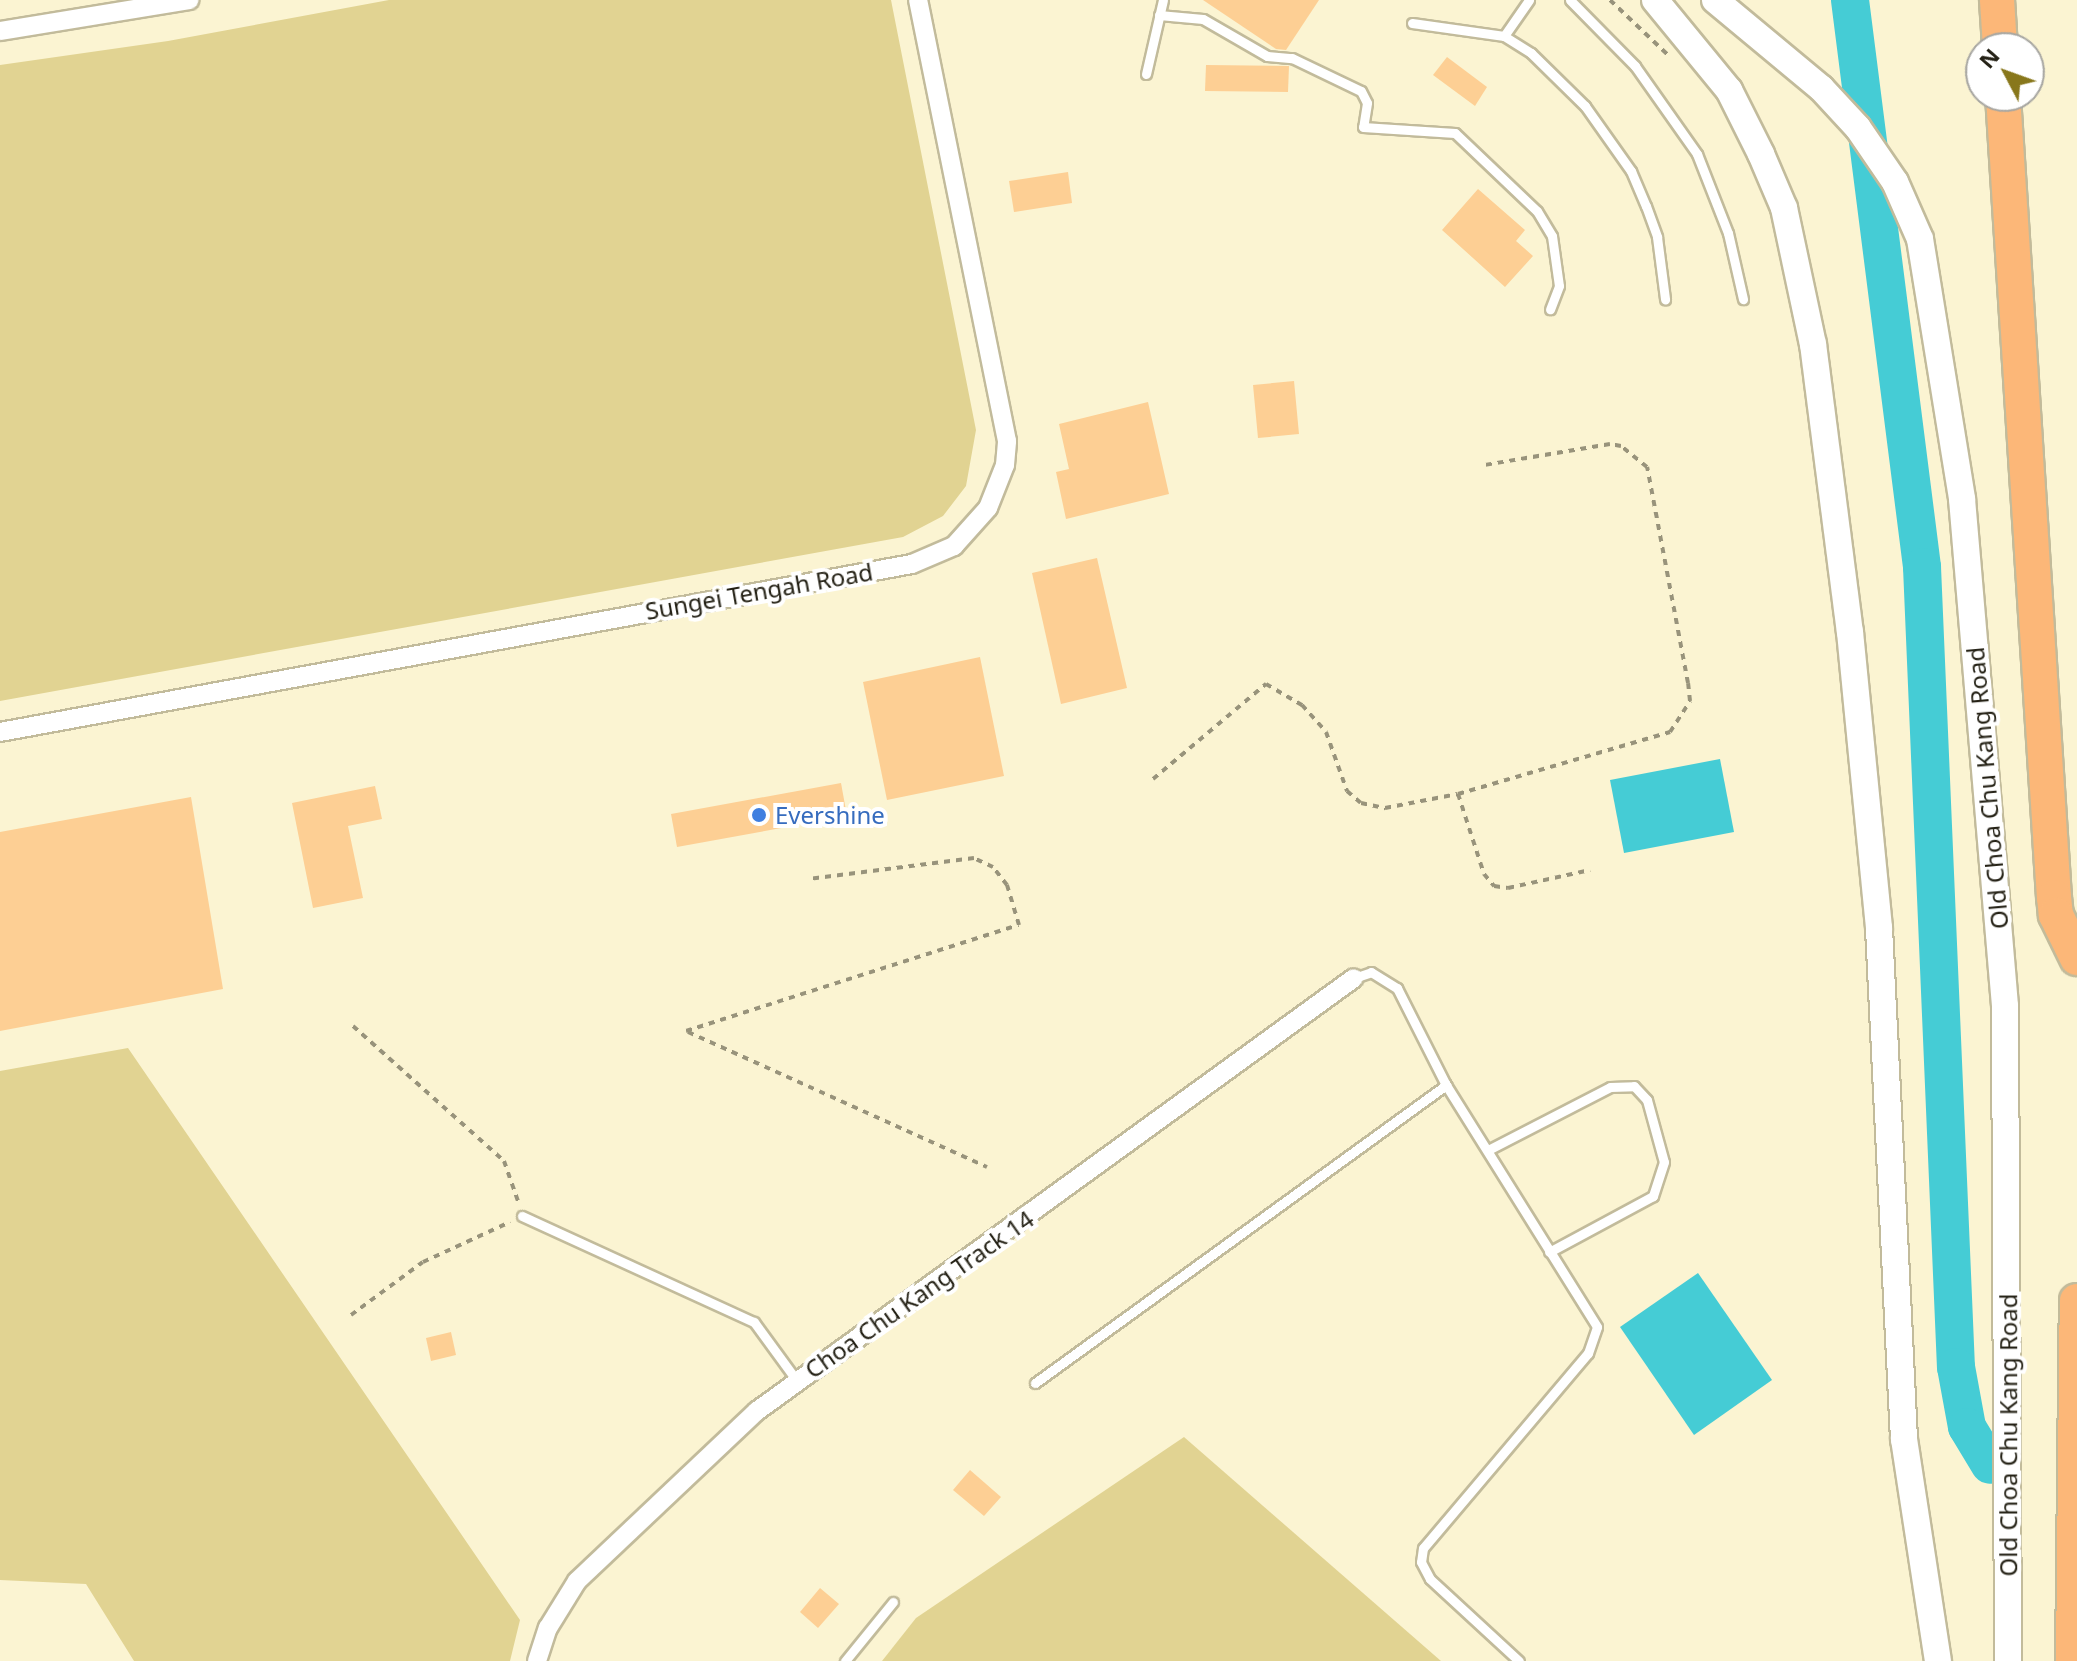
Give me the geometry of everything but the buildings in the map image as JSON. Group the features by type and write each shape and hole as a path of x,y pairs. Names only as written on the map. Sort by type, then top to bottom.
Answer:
{"highway":[{"path":"1997,0 1999,32"},
{"path":"2004,112 2054,897 2056,915 2077,958"},
{"path":"2073,1661 2077,1301"}],"main road":[{"path":"1655,0 1729,90 1761,154 1784,208 1813,344 1850,632 1879,928 1904,1439 1938,1661"},
{"name":"Old Choa Chu Kang Road","path":"1715,0 1821,88 1858,128 1895,182 1920,239 1962,499 2004,990 2008,1661"}],"street":[{"path":"0,31 189,0"},
{"name":"Sungei Tengah Road","path":"0,732 912,564 954,546 988,508 1005,465 1007,441 918,0"},
{"name":"Choa Chu Kang Track 14","path":"537,1661 548,1628 577,1581 673,1487 797,1381 1354,978"}],"lane":[{"path":"1146,74 1163,0"},
{"path":"1504,36 1529,0"},
{"path":"1570,0 1635,66 1697,154 1728,233 1743,299"},
{"path":"1159,15 1203,19 1267,56 1292,58 1361,91 1367,103 1363,127 1438,128 1467,143 1537,211 1552,236 1559,286 1550,309"},
{"path":"1412,23 1504,36 1531,53 1585,106 1631,171 1657,237 1665,299"},
{"path":"1354,978 1371,972 1389,979 1446,1085 1597,1327 1596,1341 1435,1528 1421,1562 1430,1579 1519,1661"},
{"path":"1035,1383 1446,1085"},
{"path":"1488,1150 1610,1087 1634,1086 1647,1100 1664,1162 1653,1196 1549,1252"},
{"path":"522,1216 754,1322 797,1381"},
{"path":"845,1661 893,1602"}],"path":[{"path":"1610,0 1670,57"},
{"path":"1153,779 1266,684 1302,705 1326,732 1347,791 1361,803 1385,808 1458,794 1652,741 1670,732 1690,701 1653,480 1637,456 1610,444 1484,465"},
{"path":"1458,794 1484,874 1494,886 1508,888 1590,870"},
{"path":"808,879 974,858 993,867 1007,885 1019,925 686,1031 987,1167"},
{"path":"351,1315 423,1262 522,1216 513,1176 504,1161 353,1026"}],"shaded area":[{"path":"389,0 891,0 976,430 966,486 943,516 903,537 0,701 0,65 168,41"},
{"path":"128,1048 520,1620 510,1661 134,1661 86,1584 0,1580 0,1071"},
{"path":"1184,1437 1441,1661 882,1661 916,1618"}],"water":[{"path":"1720,759 1734,832 1624,853 1610,780"},
{"path":"1698,1273 1772,1380 1694,1435 1620,1327"}],"waterway":[{"path":"1850,0 1922,567 1956,1367 1967,1427 1990,1465"}],"place":[{"name":"Evershine","path":"759,815"}]}
